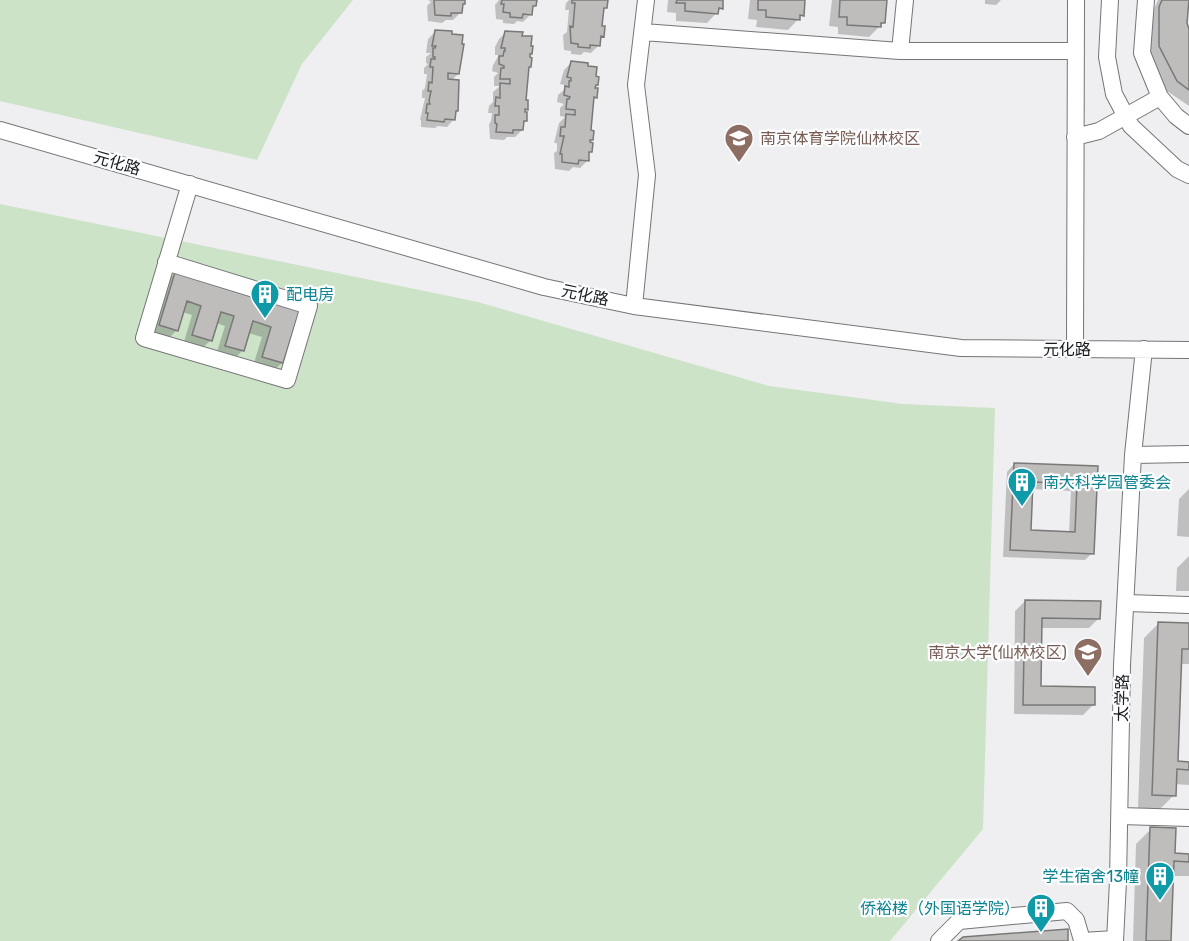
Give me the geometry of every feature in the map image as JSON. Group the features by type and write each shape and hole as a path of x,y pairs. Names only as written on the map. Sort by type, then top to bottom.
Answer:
{"street":[{"path":"634,306 647,175 636,86 646,0"},
{"path":"900,51 905,0"},
{"path":"1075,349 1076,0"},
{"path":"1110,0 1107,57 1114,94 1131,126 1177,170 1189,176"},
{"path":"1146,0 1142,53 1160,97 1176,116 1189,126"},
{"path":"643,32 900,51 1075,51"},
{"path":"1075,137 1099,131 1160,97"},
{"name":"元化路","path":"0,130 544,287 634,306 962,348 1189,350"},
{"path":"166,262 309,306 287,380 144,338 166,262 190,184"},
{"name":"太学路","path":"1115,940 1120,816 1122,665 1133,455 1144,349"},
{"path":"1133,455 1189,454"},
{"path":"1127,603 1189,605"},
{"path":"1120,816 1189,818"},
{"path":"939,941 959,921 1067,910 1076,920 1082,941 1115,940"}],"green space":[{"path":"0,0 353,0 302,64 257,160 0,101"},
{"path":"0,204 478,302 769,386 903,404 995,408 983,829 890,941 0,941"}],"building":[{"path":"434,0 465,0 465,4 463,4 462,13 451,13 451,16 435,15"},
{"path":"502,0 537,0 536,6 533,6 532,15 523,14 522,18 510,17 510,13 503,12"},
{"path":"572,0 608,0 607,8 604,8 602,26 605,26 604,37 601,36 600,46 578,47 578,44 571,43 570,26 573,27 575,3 572,3"},
{"path":"677,0 723,0 723,9 719,8 718,14 685,11 685,3 676,3"},
{"path":"758,0 805,0 804,16 800,15 800,20 766,17 766,10 758,10"},
{"path":"840,0 887,0 885,23 881,23 881,27 847,25 847,17 839,17"},
{"path":"1162,0 1189,0 1187,23 1189,29 1189,90 1177,81 1159,46 1159,7"},
{"path":"435,30 452,31 452,34 463,35 462,44 464,44 459,74 448,73 448,79 459,80 458,111 456,111 455,120 445,119 444,122 427,120 428,113 426,113 427,104 430,104 429,82 432,83 431,59 435,59 433,48 436,46 432,46"},
{"path":"505,31 523,32 522,36 532,36 531,46 533,46 532,54 530,54 532,58 526,100 528,100 528,110 525,109 527,121 524,121 523,130 513,130 513,133 496,132 497,124 495,123 495,115 499,115 499,106 495,106 496,97 500,98 500,83 510,84 510,79 500,79 501,68 504,66 499,64 499,56 503,56 505,51 505,48 501,48"},
{"path":"571,61 588,63 588,66 597,67 596,76 599,77 595,88 598,88 597,98 594,97 591,130 594,131 593,140 590,140 593,143 592,152 589,152 589,161 579,160 578,164 562,162 562,154 560,154 564,136 560,136 561,127 565,127 566,114 575,115 575,110 566,109 567,99 570,97 564,95 565,86 569,87 569,81 571,81 571,78 567,77"},
{"name":"配电房","path":"176,269 301,307 283,363 262,357 271,327 253,321 244,351 225,346 234,316 221,312 212,341 192,335 201,306 187,301 178,331 159,325"},
{"name":"南大科学园管委会","path":"1014,463 1098,466 1094,554 1010,550","holes":["1033,482 1077,484 1075,532 1031,530"]},
{"path":"1025,600 1101,601 1100,619 1042,618 1041,686 1095,687 1095,705 1023,705"},
{"path":"1158,622 1189,623 1189,649 1182,649 1178,761 1189,762 1189,770 1177,769 1176,796 1152,795"},
{"name":"学生宿舍13幢","path":"1150,827 1176,828 1175,853 1189,854 1189,862 1174,861 1171,941 1146,941"},
{"name":"侨裕楼（外国语学院）","path":"1068,929 1068,941 958,941 963,937"}],"place":[{"name":"南京体育学院仙林校区","path":"739,164"},
{"name":"配电房","path":"265,320"},
{"name":"南大科学园管委会","path":"1022,508"},
{"name":"南京大学(仙林校区)","path":"1088,678"},
{"name":"学生宿舍13幢","path":"1160,902"},
{"name":"侨裕楼（外国语学院）","path":"1041,934"}]}
